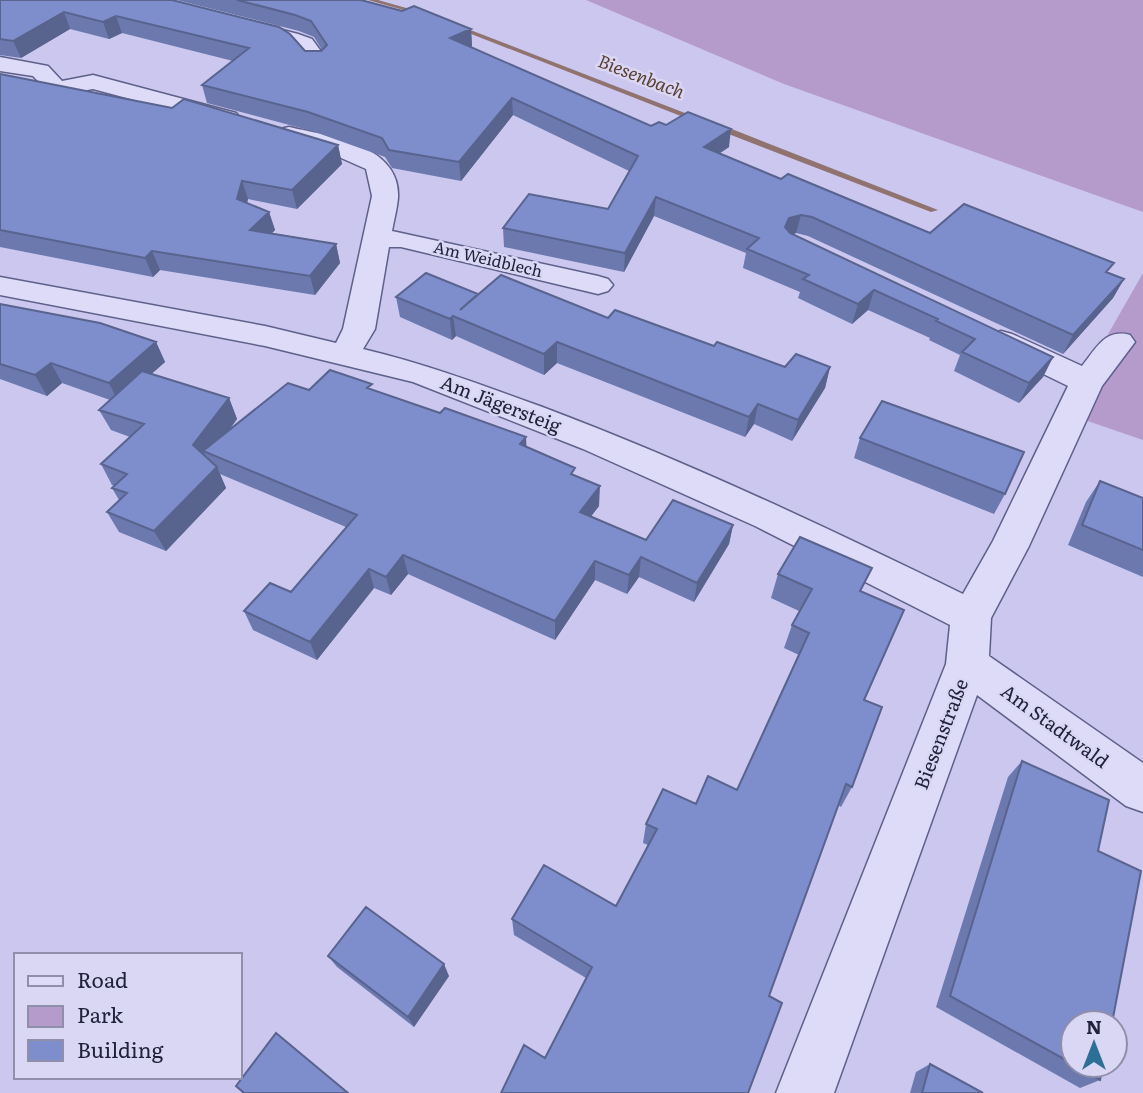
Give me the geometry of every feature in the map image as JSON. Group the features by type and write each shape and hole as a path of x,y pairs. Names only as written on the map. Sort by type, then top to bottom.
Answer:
{"street":[{"path":"144,0 291,38 304,44 317,61"},
{"path":"0,64 40,71 51,80 47,90 93,82 302,138 375,164 383,178 384,196 359,329 345,354"},
{"name":"Am Weidblech","path":"376,239 401,239 598,285"},
{"name":"Am Jägersteig","path":"0,286 345,354 422,374 595,440 768,516 969,640"},
{"path":"974,328 1087,382"},
{"name":"Biesenstraße","path":"805,1093 969,640 1087,382 1119,342"},
{"name":"Am Stadtwald","path":"969,640 1143,790"}],"green space":[{"path":"586,0 1143,0 1143,212 784,84"},
{"path":"1143,273 1143,440 1070,415 1107,336"}],"building":[{"path":"0,0 172,0 279,27 290,34 305,51 321,51 327,45 311,21 237,0 361,0 402,11 414,6 471,29 450,38 651,126 659,122 666,125 688,112 731,129 704,147 781,179 788,174 930,233 964,204 1114,263 1106,272 1124,279 1073,335 812,217 801,215 789,218 785,227 790,233 1053,357 1029,383 962,352 975,339 936,321 938,319 874,290 858,304 803,279 809,275 747,249 759,238 656,197 625,253 503,228 529,194 608,209 638,156 512,98 459,162 389,150 382,138 308,112 202,85 249,48 116,16 103,22 64,12 13,41 0,39"},
{"path":"0,74 172,108 184,99 338,145 292,190 242,181 237,199 269,212 250,230 336,244 310,276 152,251 145,258 0,230"},
{"path":"426,273 478,294 460,310 501,275 608,318 615,310 714,346 717,342 785,367 796,354 830,367 798,420 758,404 749,417 557,342 544,354 453,316 450,319 396,297"},
{"path":"0,304 100,323 156,342 109,383 51,363 35,375 0,364"},
{"path":"330,370 372,384 367,388 440,413 445,408 526,437 520,444 575,468 571,474 600,486 580,512 646,540 673,500 733,525 697,583 641,557 629,575 595,561 555,621 403,555 386,577 369,569 310,642 244,611 270,583 291,592 357,515 203,451 288,383 309,390"},
{"path":"142,371 229,398 193,445 217,467 154,531 107,512 127,493 112,488 127,474 101,464 144,424 99,410"},
{"path":"882,401 1024,452 1005,494 860,438"},
{"path":"1100,481 1143,498 1143,550 1082,525"},
{"path":"800,537 872,568 860,591 904,610 864,700 882,707 852,787 846,784 769,996 782,1003 748,1093 501,1093 524,1045 545,1058 592,967 512,919 544,865 616,906 657,829 646,824 663,789 696,804 708,776 737,790 809,633 792,625 812,589 778,574"},
{"path":"1022,761 1109,800 1098,851 1141,871 1115,1009 1059,1009 1059,1056 950,996"},
{"path":"366,907 444,964 408,1017 328,956"},
{"path":"276,1033 348,1093 244,1093 236,1086"},
{"path":"930,1064 983,1093 922,1093"}],"waterway":[{"name":"Biesenbach","path":"371,0 421,13"},
{"name":"Biesenbach","path":"458,27 699,120"},
{"name":"Biesenbach","path":"716,126 934,210"}]}
